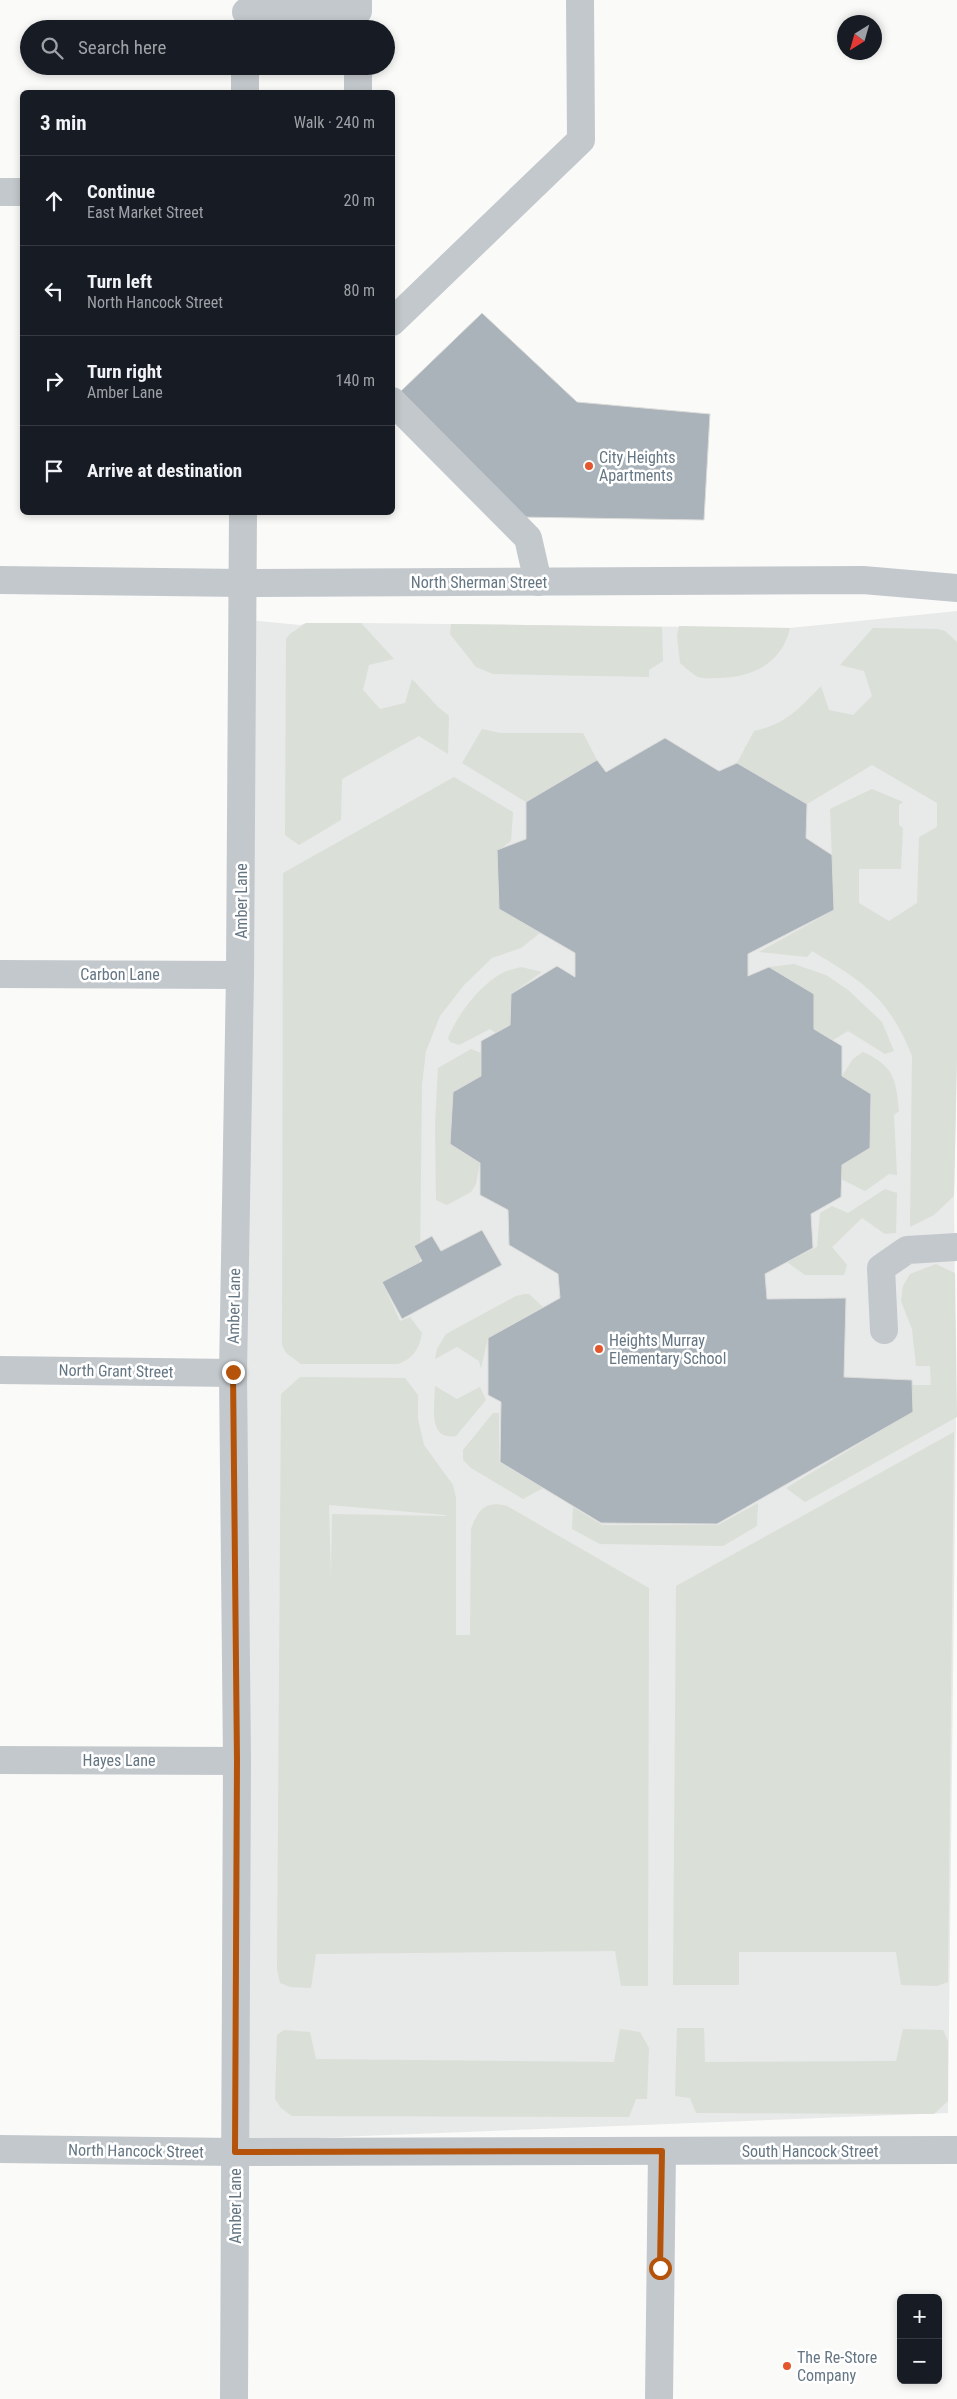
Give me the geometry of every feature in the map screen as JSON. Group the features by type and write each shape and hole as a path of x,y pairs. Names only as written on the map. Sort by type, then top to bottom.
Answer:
{"street":[{"path":"395,319 581,140 580,0"},
{"path":"246,13 358,13"},
{"path":"245,75 245,90"},
{"path":"358,75 358,90"},
{"path":"0,192 20,192"},
{"path":"395,404 528,538 538,582"},
{"name":"Amber Lane","path":"234,2399 237,1760 233,1372 240,975 243,515"},
{"name":"North Sherman Street","path":"0,580 243,583 863,580 957,588"},
{"name":"Carbon Lane","path":"0,974 240,975"},
{"path":"884,1330 881,1268 908,1250 957,1247"},
{"name":"North Grant Street","path":"0,1370 233,1372"},
{"name":"Hayes Lane","path":"0,1760 237,1760"},
{"name":"North Hancock Street","path":"0,2149 235,2152 662,2151"},
{"name":"South Hancock Street","path":"662,2151 957,2150"},
{"path":"659,2399 662,2151"}],"shaded area":[{"name":"Heights Murray Elementary School","path":"957,611 957,1056 954,1196 956,1424 948,2113 236,2141 248,620 300,625 306,623 361,623 790,628"},
{"path":"306,623 361,623 394,659 369,665 363,690 380,709 405,703 412,679 449,716 448,754 419,736 342,779 341,820 299,845 285,835 286,639"},
{"path":"451,624 662,627 663,661 649,670 649,677 493,674 476,667 450,634"},
{"path":"679,626 790,628 780,651 772,660 753,672 730,677 703,678 698,677 680,663 677,636"},
{"path":"873,628 937,629 945,631 957,642 957,1056 954,1196 934,1215 910,1227 912,1056 894,1019 873,993 846,972 812,951 807,957 759,952 834,910 830,809 872,789 903,802 899,805 899,825 903,828 901,869 859,869 859,903 889,921 917,903 919,837 937,827 937,803 872,765 807,804 737,763 754,731 783,720 799,709 821,686 829,710 853,715 872,696 864,671 840,665"},
{"path":"482,729 500,733 583,733 597,760 526,802 462,763"},
{"path":"454,777 513,812 511,841 497,851 499,909 540,933 521,948 492,958 464,985 440,1016 426,1051 422,1084 420,1262 382,1282 400,1321 410,1317 422,1333 415,1352 408,1359 398,1364 301,1364 286,1353 282,1345 283,873"},
{"path":"794,964 826,975 848,990 882,1022 894,1051 885,1054 848,1031 833,1040 814,1029 813,994 769,967"},
{"path":"521,967 542,972 511,994 510,1025 496,1033 490,1029 459,1045 450,1042 448,1038 452,1029 463,1010 477,993 502,973"},
{"path":"471,1049 481,1053 481,1076 453,1092 450,1144 480,1163 476,1184 471,1192 447,1205 436,1200 435,1125 438,1068"},
{"path":"863,1052 887,1068 894,1082 899,1111 894,1115 897,1175 889,1174 865,1191 841,1179 842,1165 870,1148 871,1094 842,1076 853,1059"},
{"path":"885,1189 897,1193 896,1233 885,1234 862,1218 832,1247 847,1265 844,1275 805,1275 787,1262 817,1247 820,1213 832,1206 848,1213"},
{"path":"936,1264 955,1273 957,1417 805,1502 786,1488 912,1412 912,1385 931,1385 930,1366 916,1366 912,1329 901,1301 903,1286 910,1274"},
{"path":"529,1294 543,1307 488,1338 481,1368 479,1361 457,1347 435,1359 437,1349 446,1334 516,1296"},
{"path":"300,1377 405,1378 418,1395 418,1419 424,1445 453,1485 456,1498 456,1635 470,1635 471,1529 476,1517 483,1508 493,1504 507,1506 649,1588 648,1986 621,1986 615,1951 316,1954 311,1988 290,1987 280,1983 277,1969 281,1394","holes":["329,1505 446,1515 332,1514 331,1580"]},
{"path":"435,1386 457,1399 480,1387 486,1400 456,1436 447,1436 440,1433 437,1427 434,1411"},
{"path":"493,1413 499,1413 499,1462 543,1488 523,1499 471,1468 463,1460 463,1450"},
{"path":"954,1432 948,1982 937,1986 901,1985 896,1952 739,1952 739,1985 673,1985 676,1586"},
{"path":"758,1503 757,1526 723,1546 600,1544 572,1529 573,1507 602,1525 718,1525"},
{"path":"677,2028 704,2028 705,2062 896,2061 903,2029 943,2030 948,2041 948,2101 934,2114 696,2113 690,2098 675,2096"},
{"path":"620,2029 640,2032 649,2048 647,2099 636,2099 629,2117 292,2116 281,2108 275,2099 277,2035 284,2030 310,2032 316,2059 614,2062"}],"building":[{"name":"City Heights Apartments","path":"482,313 577,402 710,414 704,520 518,517 401,391"},
{"name":"Heights Murray Elementary School","path":"665,738 719,771 737,763 807,804 806,838 832,855 834,910 748,954 748,976 769,967 814,994 814,1029 842,1046 842,1076 871,1094 870,1148 842,1165 841,1197 811,1214 813,1248 765,1274 767,1299 846,1298 844,1377 912,1380 913,1412 717,1524 601,1523 500,1462 501,1402 488,1395 488,1338 560,1298 558,1274 509,1245 508,1210 480,1195 480,1163 450,1144 453,1092 481,1076 481,1041 510,1025 511,994 557,966 575,977 575,953 499,909 497,850 526,839 526,802 597,760 606,772"},
{"path":"482,1230 502,1265 402,1319 382,1282 422,1261 414,1246 432,1236 441,1251"}],"place":[{"name":"City Heights Apartments","path":"589,466"},
{"name":"Heights Murray Elementary School","path":"599,1349"},
{"name":"The Re-Store Company","path":"787,2366"}],"route":[{"path":"233,1372 237,1760 235,2152 662,2151 660,2268"}]}
